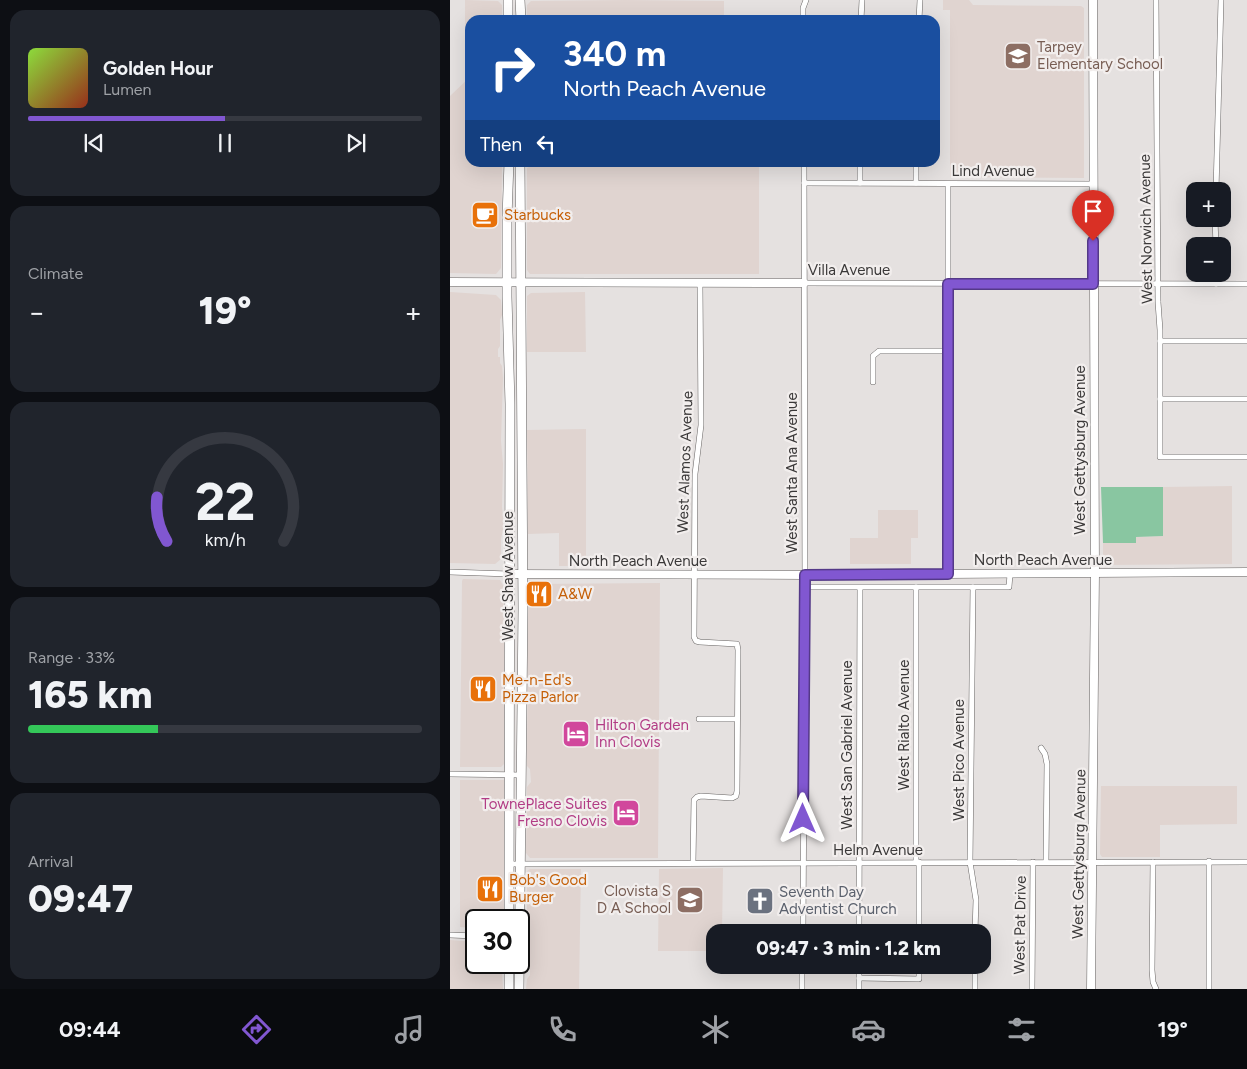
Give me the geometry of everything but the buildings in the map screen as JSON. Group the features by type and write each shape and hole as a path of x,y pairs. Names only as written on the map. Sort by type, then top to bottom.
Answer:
{"main road":[{"path":"508,0 508,15"},
{"path":"520,0 521,15"},
{"name":"West Shaw Avenue","path":"509,167 507,283 510,429 509,909"},
{"path":"515,167 515,186 520,193"},
{"name":"West Shaw Avenue","path":"519,909 523,575 520,167"},
{"path":"510,429 513,430 516,436 516,472 521,478"},
{"path":"509,974 509,989"},
{"name":"West Shaw Avenue","path":"519,974 519,989"}],"street":[{"path":"800,0 803,15"},
{"path":"803,8 806,0"},
{"path":"861,15 862,0"},
{"path":"919,15 920,0"},
{"name":"West Gettysburg Avenue","path":"1091,989 1095,573 1092,0"},
{"name":"West Norwich Avenue","path":"1156,0 1160,457 1247,457"},
{"path":"1216,182 1221,0"},
{"name":"West Santa Ana Avenue","path":"803,924 805,587 804,167"},
{"path":"860,167 860,183"},
{"path":"916,167 916,183"},
{"name":"Lind Avenue","path":"804,184 1093,184"},
{"path":"948,184 948,574"},
{"name":"Villa Avenue","path":"450,282 521,284 1247,284"},
{"name":"West Alamos Avenue","path":"693,862 694,800 701,796 727,799 736,796 738,650 737,644 696,641 694,637 695,474 701,420 700,284"},
{"path":"1160,342 1247,341"},
{"path":"873,382 873,356 879,351 948,351"},
{"path":"1160,399 1247,399"},
{"path":"451,572 509,574"},
{"name":"North Peach Avenue","path":"509,574 805,575 1247,572"},
{"path":"805,587 1009,587 1010,574"},
{"name":"West Rialto Avenue","path":"916,587 919,924"},
{"name":"West Pico Avenue","path":"972,587 970,862 976,900 975,924"},
{"name":"West San Gabriel Avenue","path":"859,924 860,588"},
{"path":"699,719 737,720"},
{"name":"West Pat Drive","path":"1041,748 1045,754 1047,764 1046,862"},
{"path":"450,774 520,775"},
{"path":"1208,989 1209,861"},
{"name":"Helm Avenue","path":"510,864 693,862 1247,862"},
{"name":"West Pat Drive","path":"1032,989 1033,862"},
{"path":"1153,862 1152,970 1156,989"},
{"path":"450,935 465,936"},
{"path":"802,974 802,989"},
{"path":"859,974 859,989"},
{"path":"859,978 919,979 919,974"},
{"path":"975,974 975,989"}],"shaded area":[{"path":"465,0 498,1 502,5 502,15 465,15"},
{"path":"943,0 969,0 973,5 1081,6 1084,8 1084,178 950,177 950,10 943,10"},
{"path":"531,1 724,1 724,15 527,15 527,5"},
{"path":"465,82 465,167 502,167 501,268 496,274 450,273 450,96"},
{"path":"759,167 759,274 530,274 527,270 527,168"},
{"path":"450,292 496,295 501,300 502,315 500,320 498,357 500,357 503,378 501,441 504,526 501,539 501,559 495,564 450,563"},
{"path":"585,292 586,352 527,352 527,296 531,293"},
{"path":"586,429 586,566 559,566 559,533 528,534 527,430"},
{"path":"1232,486 1232,564 1105,565 1103,563 1103,543 1135,543 1136,537 1163,536 1163,487"},
{"path":"878,510 918,510 918,538 911,538 911,564 850,564 850,538 878,538"},
{"path":"463,579 500,580 504,587 504,764 501,767 460,767"},
{"path":"660,583 658,858 530,858 526,853 527,787 531,782 530,769 527,766 528,590 532,584"},
{"path":"460,780 504,780 504,909 465,909 465,927 460,927"},
{"path":"1101,786 1237,786 1237,824 1160,825 1160,857 1102,857 1100,854"},
{"name":"Clovista S D A School","path":"723,868 722,924 706,924 706,951 658,951 659,869"},
{"path":"530,869 581,869 579,989 526,989 527,979 530,975 530,909 527,909 527,871"},
{"path":"450,940 465,941 465,974 502,974 503,989 450,989"}],"green space":[{"path":"1101,487 1163,487 1163,536 1136,537 1136,543 1103,543"}],"place":[{"name":"Tarpey Elementary School","path":"1018,56"},
{"name":"Starbucks","path":"485,215"},
{"name":"A&W","path":"539,594"},
{"name":"Me-n-Ed's Pizza Parlor","path":"483,689"},
{"name":"Hilton Garden Inn Clovis","path":"576,734"},
{"name":"TownePlace Suites Fresno Clovis","path":"626,813"},
{"name":"Bob's Good Burger","path":"490,889"},
{"name":"Clovista S D A School","path":"690,900"},
{"name":"Seventh Day Adventist Church","path":"760,901"}],"route":[{"path":"803,819 805,575 948,574 948,284 1093,284 1093,241"}]}
